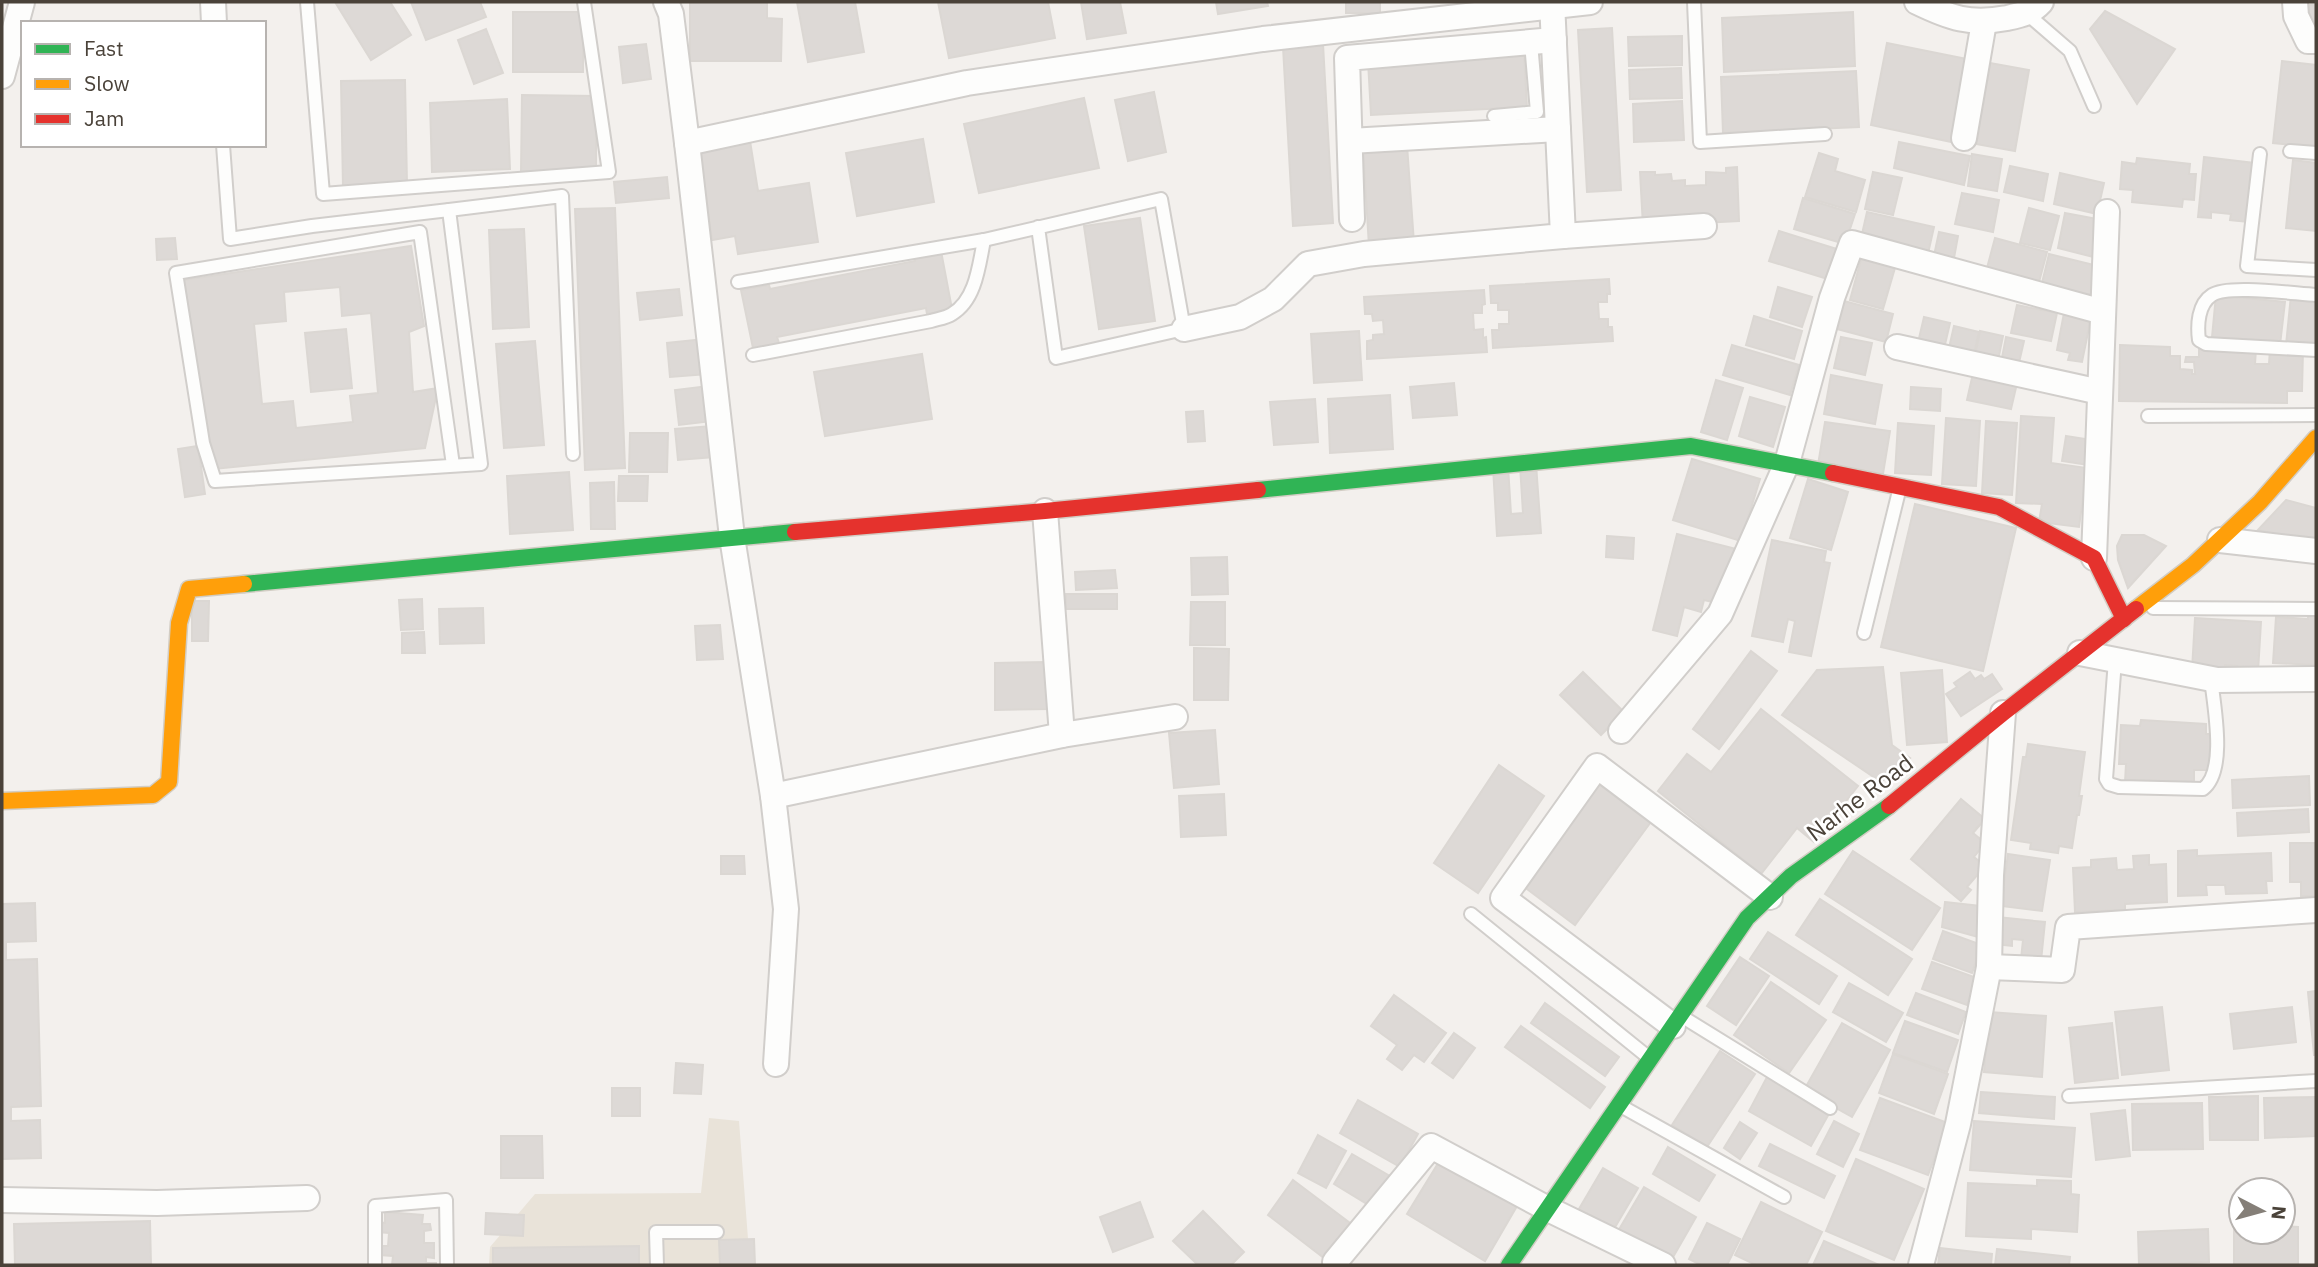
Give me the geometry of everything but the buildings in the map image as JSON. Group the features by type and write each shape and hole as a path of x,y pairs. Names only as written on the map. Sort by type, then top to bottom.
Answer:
{"street":[{"path":"2,76 22,2"},
{"path":"213,2 214,21"},
{"path":"666,2 671,14 687,143 732,537 773,796 786,909 776,1064"},
{"path":"687,143 967,83 1263,38 1552,4 1590,2"},
{"path":"1917,2 1945,15 1984,22 2034,8"},
{"path":"2295,2 2296,16 2308,41 2316,41"},
{"path":"1552,4 1543,41 1558,129 1563,236"},
{"path":"1964,138 1984,22"},
{"path":"1352,219 1348,58 1543,41"},
{"path":"1350,141 1558,129"},
{"path":"2107,212 2094,558 2124,619"},
{"path":"1184,329 1240,317 1273,299 1308,264 1364,254 1704,226"},
{"path":"1621,731 1720,614 1787,463 1832,298 1852,243 2103,312"},
{"path":"1897,347 2100,392"},
{"name":"Narhe Road","path":"1509,1265 1747,918 1791,876 1877,816 2003,713 2193,565 2260,502 2316,438"},
{"path":"2,801 153,795 169,782 179,623 189,589 732,537 1045,511 1691,446 1999,507 2094,558"},
{"path":"1045,511 1062,735"},
{"path":"2220,540 2316,551"},
{"path":"2080,653 2211,679 2316,679"},
{"path":"1921,1265 1958,1124 1989,967 1991,875 2003,713"},
{"path":"773,796 1062,735 1175,718"},
{"path":"1677,1021 1503,898 1597,766 1770,897"},
{"path":"1989,967 2062,970 2068,927 2316,910"},
{"path":"1335,1262 1431,1146 1548,1209 1663,1265"},
{"path":"2,1200 157,1203 307,1198"}],"lane":[{"path":"307,2 323,194 609,172 584,2"},
{"path":"1694,2 1700,142 1825,134"},
{"path":"2034,8 2070,51 2094,106"},
{"path":"1494,116 1537,112 1543,41"},
{"path":"223,147 230,239 312,226 562,196 573,454"},
{"path":"2290,151 2316,153"},
{"path":"2260,154 2247,266 2316,270"},
{"path":"738,282 984,240 1161,199 1184,329 1056,358 1038,228"},
{"path":"450,210 481,464 215,481 203,443 176,273 421,232 453,465"},
{"path":"312,226 314,250"},
{"path":"753,355 931,321 952,314 964,303 975,282 984,240"},
{"path":"2316,295 2232,289 2212,294 2201,309 2197,330 2199,340 2206,344 2316,350"},
{"path":"2148,416 2316,415"},
{"path":"1864,633 1900,487"},
{"path":"2138,608 2316,609"},
{"path":"2115,660 2106,779 2109,784 2119,787 2203,789 2210,784 2215,772 2217,743 2211,679"},
{"path":"1471,914 1651,1059"},
{"path":"1677,1021 1830,1108"},
{"path":"2069,1096 2316,1081"},
{"path":"1619,1105 1784,1197"},
{"path":"375,1265 375,1206 446,1200 447,1265"},
{"path":"657,1265 656,1232 717,1232"}],"shaded area":[{"path":"709,1118 739,1121 750,1265 489,1265 490,1247 535,1194 701,1193"}],"traffic: fast":[{"path":"1258,490 1691,446 1833,473"},
{"path":"244,584 795,532"},
{"path":"1509,1265 1747,918 1791,876 1889,806"}],"traffic: slow":[{"path":"2136,609 2193,565 2260,502 2316,438"},
{"path":"2,801 153,795 169,782 179,623 189,589 244,584"}],"traffic: jam":[{"path":"1833,473 1999,507 2094,558 2124,619"},
{"path":"795,532 1258,490"},
{"path":"1889,806 2136,609"}]}
